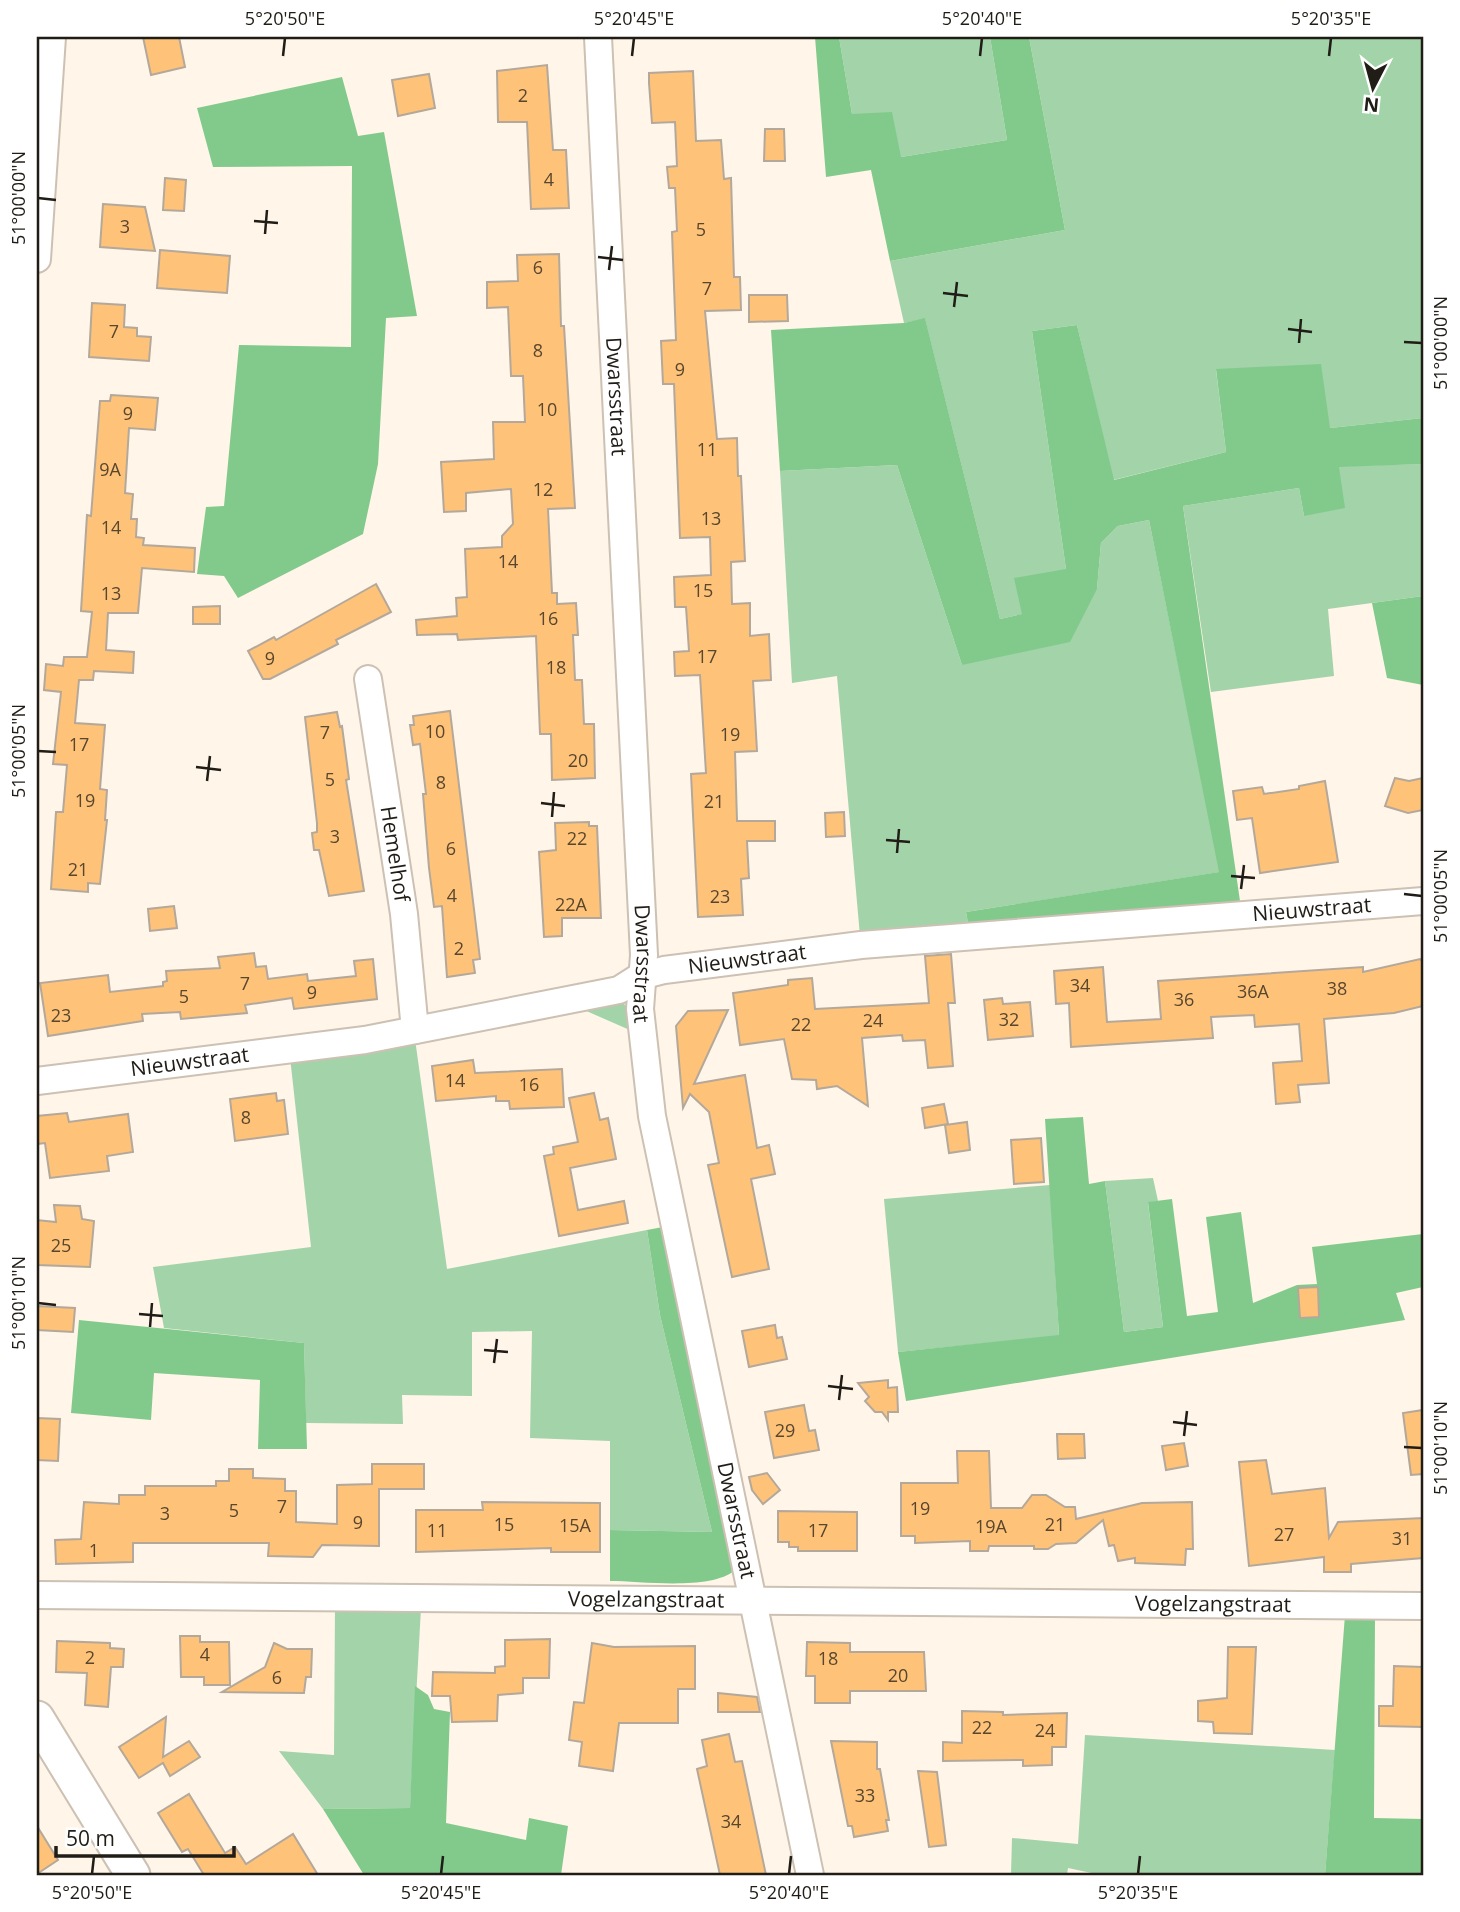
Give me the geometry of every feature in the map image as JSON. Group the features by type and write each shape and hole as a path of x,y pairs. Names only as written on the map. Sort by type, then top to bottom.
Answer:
{"street":[{"path":"37,259 51,37"},
{"name":"Dwarsstraat","path":"598,37 644,955 640,1009 652,1116 810,1875"},
{"name":"Hemelhof","path":"368,679 404,914 415,1030"},
{"name":"Nieuwstraat","path":"37,1081 365,1040 619,990 641,976 664,970 861,945 1423,901"},
{"name":"Vogelzangstraat","path":"37,1595 1423,1606"},
{"path":"37,1718 133,1875"}],"green space":[{"path":"815,37 839,37 852,114 892,112 901,157 1007,140 990,37 1029,37 1065,230 890,261 871,170 826,177"},
{"path":"839,37 990,37 1007,140 901,157 852,114"},
{"path":"1029,37 1423,37 1423,418 1330,428 1216,370 1226,452 1113,480 1077,325 1032,331 1066,569 1023,614 1000,619 925,319 904,323 890,261 1065,230"},
{"path":"342,77 358,136 384,132 417,316 386,318 378,464 363,534 238,598 224,576 197,574 206,507 224,506 239,345 351,347 352,166 213,167 197,108"},
{"path":"925,318 1000,619 1022,614 1014,578 1066,569 1032,331 1077,325 1114,480 1226,452 1216,369 1321,364 1330,428 1423,418 1423,464 1339,467 1345,508 1304,516 1299,488 1183,506 1240,901 969,928 966,912 1219,872 1149,520 1118,526 1101,543 1097,589 1070,642 962,665 897,465 780,471 771,330 904,323"},
{"path":"1423,464 1423,596 1328,609 1334,676 1211,692 1183,506 1299,488 1304,516 1339,466"},
{"path":"897,465 962,665 1097,589 1101,543 1118,526 1149,520 1220,872 966,912 969,928 860,936 837,676 792,683 780,471"},
{"path":"1423,596 1423,685 1387,678 1372,603"},
{"path":"621,1001 628,1008 632,1031 575,1006"},
{"path":"415,1039 447,1269 647,1230 660,1315 712,1532 610,1530 610,1441 530,1438 532,1331 472,1332 472,1396 402,1395 403,1424 306,1423 304,1343 164,1328 153,1267 311,1247 290,1057"},
{"path":"1083,1117 1089,1184 1105,1181 1124,1332 1163,1327 1148,1202 1172,1199 1187,1316 1218,1312 1206,1217 1241,1212 1253,1303 1297,1285 1317,1284 1312,1247 1423,1234 1423,1287 1396,1293 1405,1320 906,1401 898,1352 1059,1335 1045,1119"},
{"path":"1153,1178 1158,1201 1148,1203 1163,1327 1124,1332 1105,1181"},
{"path":"1050,1185 1059,1336 898,1352 884,1199"},
{"path":"668,1226 735,1570 724,1577 693,1583 610,1581 610,1530 712,1532 660,1315 647,1230"},
{"path":"79,1320 304,1343 307,1449 258,1449 260,1380 154,1373 151,1420 71,1413"},
{"path":"335,1606 421,1608 410,1808 323,1809 279,1751 334,1755"},
{"path":"1345,1615 1375,1615 1374,1818 1423,1819 1423,1875 1325,1875"},
{"path":"415,1686 428,1695 434,1709 450,1712 446,1823 526,1840 529,1818 568,1826 561,1875 364,1875 323,1809 410,1808"},
{"path":"1085,1735 1335,1750 1325,1875 1101,1875 1068,1868 1067,1875 1011,1875 1012,1838 1078,1844"}],"building":[{"path":"143,37 179,37 185,67 151,75"},
{"path":"547,65 553,150 566,150 569,208 531,209 527,122 498,122 497,71"},
{"path":"693,71 696,141 721,140 724,179 731,178 734,277 740,277 741,310 705,311 717,439 737,438 738,476 741,476 745,561 731,562 732,604 750,603 750,636 769,634 771,680 753,681 757,751 735,752 737,821 775,821 775,841 747,841 749,878 741,879 743,915 698,917 691,774 706,773 700,675 675,676 674,652 689,651 686,607 675,607 674,577 711,575 710,537 680,538 674,384 663,384 661,341 676,340 672,232 677,231 675,188 669,188 667,167 677,166 675,122 652,123 649,83 649,73"},
{"path":"429,74 435,108 398,116 392,80"},
{"path":"765,129 784,129 785,161 764,161"},
{"path":"165,178 186,180 184,211 163,210"},
{"path":"103,204 145,207 155,251 100,247"},
{"path":"160,250 230,256 227,293 157,288"},
{"path":"559,254 561,326 564,326 575,508 548,509 552,593 557,593 557,604 576,603 578,635 573,635 575,680 582,680 584,724 594,724 595,778 552,780 551,734 540,734 536,636 458,640 457,634 417,635 416,620 457,616 456,598 467,597 465,549 502,547 502,536 513,524 511,489 466,493 466,511 444,512 441,462 494,459 493,422 525,422 523,376 511,376 508,307 487,308 487,282 518,281 517,255"},
{"path":"749,295 787,295 788,321 749,322"},
{"path":"92,303 125,305 124,327 137,328 137,336 151,337 149,361 89,357"},
{"path":"111,395 158,398 155,430 129,428 125,493 133,494 131,519 137,519 136,537 144,538 143,545 195,548 194,572 142,568 138,613 108,613 106,650 134,652 133,673 94,671 93,680 79,680 75,723 105,725 100,789 107,790 107,820 100,884 88,883 88,892 51,889 56,812 63,812 67,765 53,764 61,692 44,690 46,664 63,666 64,657 87,657 92,612 81,611 87,515 91,516 100,401 110,401"},
{"path":"376,584 391,612 336,640 338,644 270,679 263,679 248,651 274,637 276,640"},
{"path":"220,606 220,624 193,624 193,607"},
{"path":"450,711 480,959 473,960 475,973 447,977 442,906 434,907 429,868 423,794 426,794 420,744 413,745 410,725 414,725 413,716"},
{"path":"337,712 340,727 342,726 349,779 346,780 364,891 329,896 319,850 314,850 312,833 317,832 317,823 305,717"},
{"path":"1395,778 1409,781 1423,778 1423,810 1408,813 1385,806"},
{"path":"1325,781 1338,862 1260,873 1252,818 1237,820 1233,791 1262,787 1264,794 1299,789 1299,786"},
{"path":"844,812 845,836 826,837 825,813"},
{"path":"589,822 589,826 597,826 601,918 562,918 562,936 544,937 539,852 556,850 555,823"},
{"path":"174,906 177,928 150,931 148,909"},
{"path":"254,953 256,967 266,966 268,979 307,974 308,981 356,976 354,961 373,959 377,999 294,1009 292,998 245,1005 247,1013 181,1019 180,1012 142,1014 143,1021 48,1036 40,983 108,975 110,992 163,986 163,982 167,981 166,971 220,968 218,957"},
{"path":"951,954 955,1003 948,1003 953,1066 928,1068 925,1040 903,1041 902,1035 862,1038 868,1106 837,1086 817,1089 816,1080 792,1079 784,1039 740,1045 733,993 788,985 788,980 812,978 815,1009 929,1003 925,956"},
{"path":"1420,959 1423,962 1423,1006 1394,1013 1324,1019 1329,1083 1298,1085 1300,1102 1276,1104 1273,1063 1302,1061 1299,1024 1255,1027 1254,1015 1211,1017 1213,1038 1071,1047 1069,1003 1056,1004 1054,971 1103,967 1107,1022 1161,1019 1158,981 1363,967 1363,972"},
{"path":"1002,998 1003,1004 1030,1002 1033,1036 988,1040 984,1000"},
{"path":"728,1010 694,1084 745,1075 757,1148 769,1145 775,1174 751,1179 769,1269 732,1277 708,1165 719,1163 709,1112 690,1094 683,1108 676,1026 688,1011"},
{"path":"473,1060 475,1073 562,1069 564,1107 510,1109 509,1101 496,1101 496,1096 436,1101 432,1066"},
{"path":"276,1093 277,1101 284,1100 288,1134 235,1141 230,1099"},
{"path":"594,1093 600,1120 608,1118 616,1159 570,1168 578,1210 624,1201 628,1223 559,1236 544,1156 554,1154 553,1147 578,1142 569,1098"},
{"path":"944,1104 948,1124 925,1128 922,1108"},
{"path":"67,1113 69,1122 128,1114 133,1152 107,1156 109,1171 50,1178 45,1143 37,1144 37,1116"},
{"path":"967,1122 970,1150 949,1153 945,1125"},
{"path":"1041,1138 1044,1182 1014,1184 1011,1140"},
{"path":"54,1205 80,1206 82,1219 94,1221 90,1267 37,1265 37,1220 56,1222"},
{"path":"1318,1287 1319,1317 1300,1318 1298,1288"},
{"path":"37,1306 75,1308 73,1332 37,1330"},
{"path":"775,1325 777,1338 782,1337 787,1359 749,1367 742,1331"},
{"path":"888,1380 888,1388 897,1387 898,1412 888,1412 888,1420 882,1412 875,1412 865,1401 869,1397 858,1383"},
{"path":"804,1405 809,1431 815,1430 819,1450 774,1458 765,1412"},
{"path":"1423,1410 1423,1474 1411,1475 1403,1413"},
{"path":"37,1418 60,1419 58,1461 37,1460"},
{"path":"1057,1434 1084,1434 1085,1458 1058,1459"},
{"path":"1184,1443 1188,1466 1166,1470 1162,1446"},
{"path":"957,1451 989,1451 991,1508 1022,1508 1032,1495 1046,1495 1065,1507 1075,1507 1076,1519 1142,1503 1192,1502 1193,1549 1186,1549 1185,1565 1135,1563 1135,1558 1118,1561 1114,1545 1109,1546 1103,1520 1076,1543 1056,1544 1048,1549 1034,1549 1034,1546 989,1546 988,1551 970,1551 970,1541 915,1543 915,1536 901,1536 901,1483 958,1483"},
{"path":"1266,1460 1272,1494 1325,1488 1329,1538 1338,1522 1423,1518 1423,1558 1351,1564 1351,1572 1324,1572 1324,1557 1249,1566 1239,1462"},
{"path":"372,1464 424,1464 424,1489 379,1489 379,1546 322,1545 313,1557 268,1556 269,1543 133,1543 133,1562 56,1564 55,1540 81,1539 84,1502 119,1504 119,1495 145,1495 145,1486 216,1486 216,1481 229,1481 229,1469 253,1469 253,1478 285,1479 285,1491 296,1491 296,1522 337,1524 337,1485 372,1484"},
{"path":"767,1473 780,1490 763,1504 752,1490 749,1477"},
{"path":"482,1502 600,1503 600,1552 551,1552 551,1548 416,1552 416,1510 483,1510"},
{"path":"778,1511 857,1512 857,1551 798,1551 798,1547 789,1547 789,1542 778,1542"},
{"path":"180,1636 200,1636 200,1642 229,1642 230,1685 204,1685 204,1677 181,1677"},
{"path":"550,1639 549,1678 523,1678 523,1693 498,1695 497,1721 452,1722 450,1696 432,1696 433,1672 495,1673 495,1667 505,1666 505,1640"},
{"path":"57,1641 110,1643 110,1648 124,1649 123,1667 111,1667 108,1707 85,1705 87,1673 56,1672"},
{"path":"807,1642 850,1643 850,1652 924,1652 926,1691 850,1691 850,1703 815,1703 815,1676 806,1676"},
{"path":"274,1643 287,1649 312,1649 311,1677 306,1677 304,1693 222,1692 265,1667"},
{"path":"592,1643 614,1647 695,1646 695,1689 678,1689 678,1723 619,1723 613,1771 579,1766 582,1742 569,1740 574,1702 584,1703"},
{"path":"1228,1647 1256,1647 1252,1734 1214,1733 1213,1722 1198,1721 1198,1701 1227,1698"},
{"path":"1394,1666 1423,1667 1423,1727 1379,1726 1379,1706 1393,1706"},
{"path":"718,1693 757,1697 760,1712 718,1712"},
{"path":"962,1711 1003,1712 1003,1715 1067,1713 1066,1747 1052,1747 1052,1765 1023,1766 1023,1760 943,1761 943,1742 962,1743"},
{"path":"166,1717 163,1757 189,1741 200,1757 170,1776 163,1763 139,1778 119,1747"},
{"path":"729,1734 735,1762 742,1761 766,1875 720,1875 697,1769 707,1766 702,1740"},
{"path":"831,1741 877,1742 877,1769 880,1769 889,1820 886,1820 888,1831 854,1837 852,1826 848,1826"},
{"path":"918,1771 937,1772 946,1845 929,1847"},
{"path":"189,1794 225,1853 235,1847 246,1864 293,1834 318,1875 204,1875 188,1849 182,1852 158,1813"},
{"path":"37,1826 58,1860 37,1874"}]}
